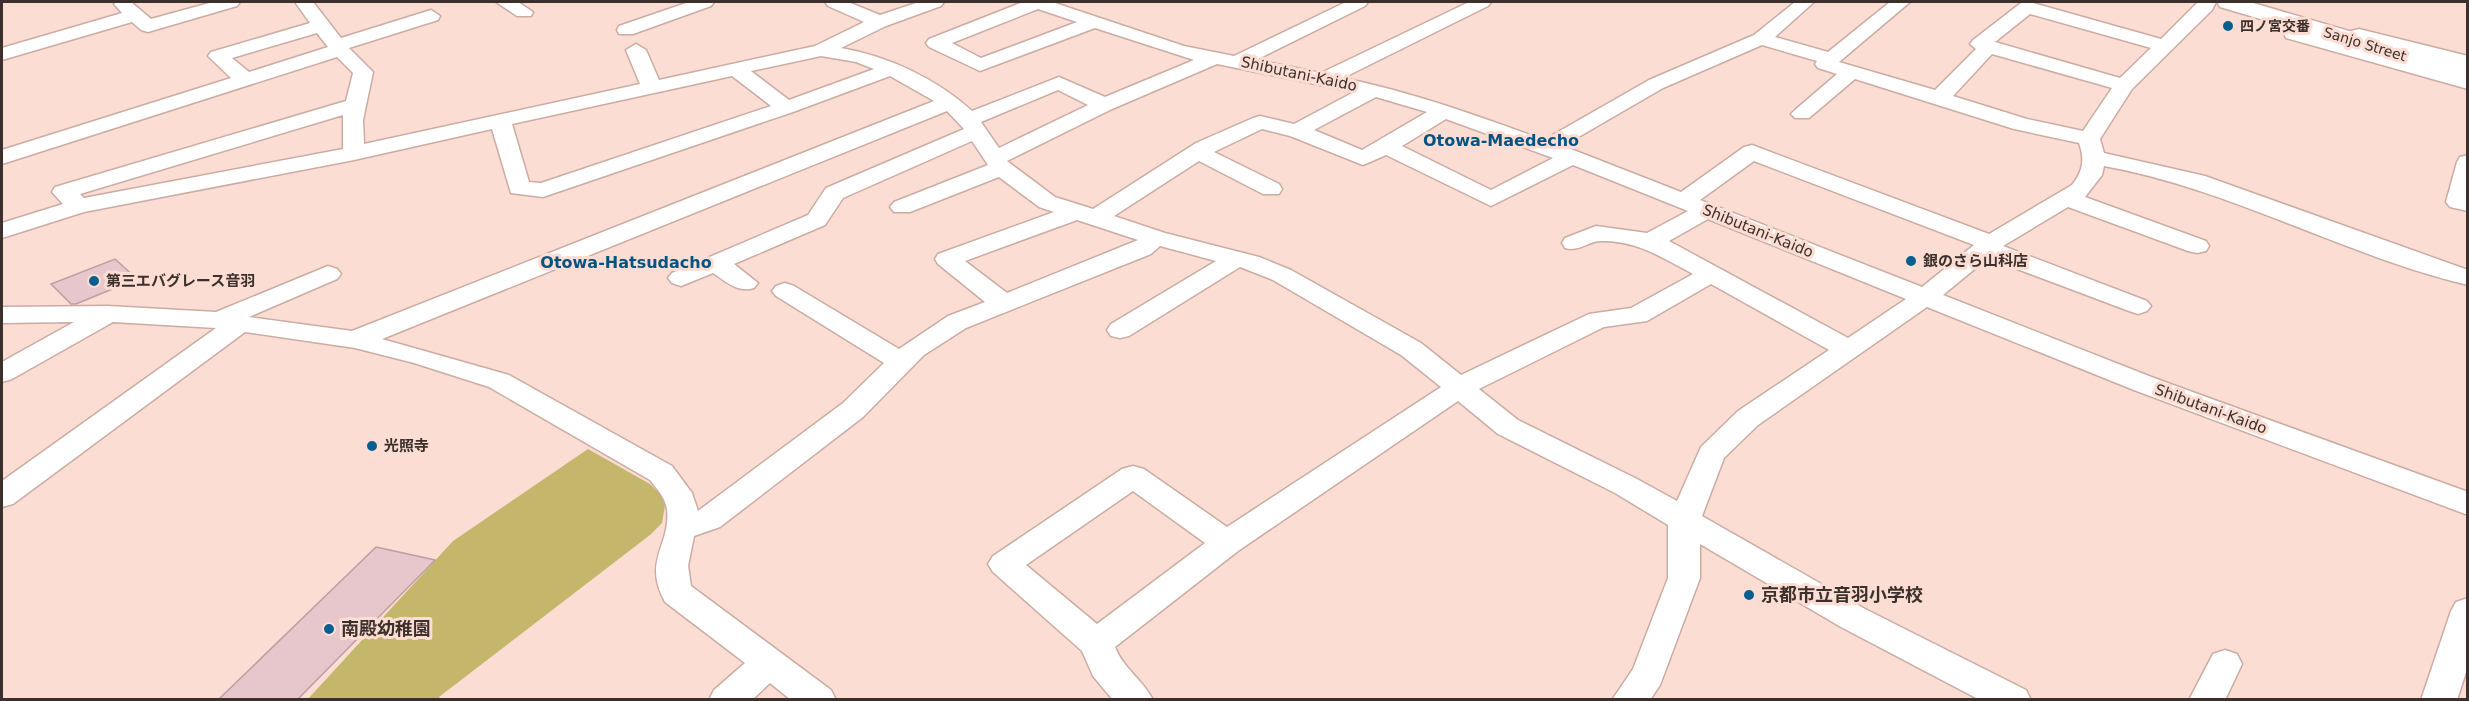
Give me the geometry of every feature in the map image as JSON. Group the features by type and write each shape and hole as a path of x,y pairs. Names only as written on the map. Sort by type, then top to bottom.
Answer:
{"main road":[{"name":"Sanjo Street","path":"2228,2 2468,74"},
{"name":"Sanjo Street","path":"2242,2 2468,55"},
{"path":"2273,15 2468,63"}],"street":[{"path":"2,54 127,5 148,26 231,2"},
{"path":"308,2 339,48 363,72 352,120 354,153"},
{"path":"505,2 524,12"},
{"path":"626,30 705,2"},
{"path":"834,2 879,22"},
{"path":"2,231 79,206 354,153 821,50 879,22 935,2"},
{"path":"1037,2 936,43 980,65 1095,22"},
{"name":"Shibutani-Kaido","path":"1037,2 1180,51 1374,90 1444,111 1572,157 2160,390 2468,504"},
{"path":"902,207 997,164 1105,105 1228,59 1359,2"},
{"path":"1545,148 1656,84 1761,39 1805,2"},
{"path":"1630,699 1647,675 1684,578 1684,522 1711,454 1748,418 1924,298 1988,245 2080,190 2091,175 2092,148 2124,85 2206,6 2207,2"},
{"path":"1323,80 1470,3"},
{"path":"1893,3 1825,64 2198,181 2417,264 2468,278"},
{"path":"2124,85 1980,44 2026,8 2165,46"},
{"path":"2,157 247,81 431,16"},
{"path":"2298,22 2293,34 2468,83"},
{"path":"247,81 218,56 322,25"},
{"path":"1761,39 1830,59"},
{"path":"1939,98 1989,46"},
{"path":"636,50 652,88"},
{"path":"821,50 861,57 892,69 965,118 997,164 1047,202 1156,238 1236,259 1282,275 1308,288 1411,349 1508,428 1626,486 1684,522 1853,618 2013,699"},
{"path":"501,122 519,188 543,190 786,108 892,69"},
{"path":"736,70 786,108"},
{"path":"1802,114 1851,72"},
{"path":"355,340 1059,83 1105,105"},
{"path":"1297,131 1374,90"},
{"path":"79,206 63,192 355,105"},
{"path":"1003,303 947,259 1084,216 1198,152 1260,122 1297,131 1363,158 1444,111"},
{"path":"681,278 817,220 834,193 965,118"},
{"path":"1386,146 1491,199 1572,157"},
{"path":"1198,152 1271,189"},
{"path":"1683,201 1752,152 2138,306"},
{"path":"2468,162 2458,202 2468,204"},
{"path":"2066,198 2197,246"},
{"path":"1651,241 1707,210"},
{"path":"1574,243 1596,233 1651,241 1848,349"},
{"path":"682,528 709,519 853,410 914,349 957,322 1142,249 1156,238"},
{"path":"1120,330 1236,259"},
{"path":"716,264 745,283"},
{"path":"2,496 229,321 328,274"},
{"path":"1096,643 1227,543 1460,387 1598,320 1638,315 1711,274"},
{"path":"785,291 900,361"},
{"path":"2,373 108,314"},
{"path":"9,320 108,314 229,321 355,340 423,357 499,381 661,473 680,498 682,528 670,561 670,578 677,593 818,699"},
{"path":"1135,699 1105,666 1096,643 1004,564 1133,476 1227,543"},
{"path":"2439,699 2468,611"},
{"path":"727,699 770,662"},
{"path":"2207,699 2225,664"}],"shaded area":[{"path":"588,449 650,484 666,500 662,523 650,535 439,697 441,699 307,700 453,541"}],"building":[{"name":"第三エバグレース音羽","path":"115,259 137,279 76,304 71,304 51,284"},
{"name":"南殿幼稚園","path":"376,547 435,560 298,699 219,699"}],"place":[{"name":"四ノ宮交番","path":"2228,26"},
{"name":"銀のさら山科店","path":"1911,261"},
{"name":"第三エバグレース音羽","path":"94,281"},
{"name":"光照寺","path":"372,446"},
{"name":"京都市立音羽小学校","path":"1749,595"},
{"name":"南殿幼稚園","path":"329,629"}],"district":[{"name":"Otowa-Maedecho","path":"1501,140"},
{"name":"Otowa-Hatsudacho","path":"626,262"}]}
